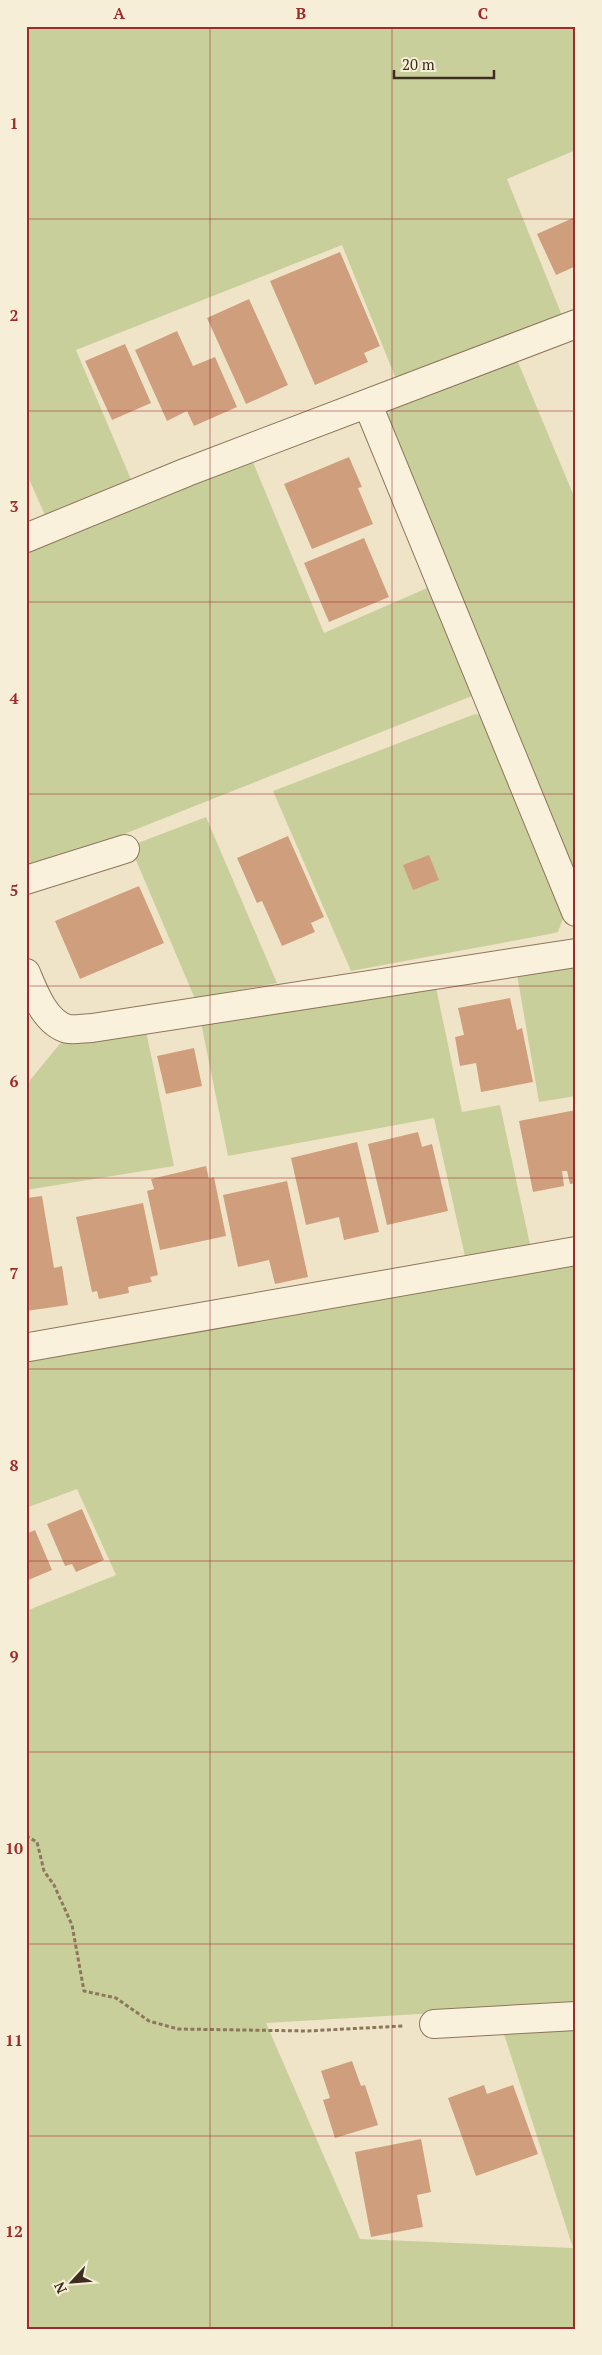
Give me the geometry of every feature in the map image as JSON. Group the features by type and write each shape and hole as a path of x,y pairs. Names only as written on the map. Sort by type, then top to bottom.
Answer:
{"street":[{"path":"26,538 187,472 368,405 576,324"},
{"path":"368,405 576,912"},
{"path":"26,880 125,849"},
{"path":"26,972 34,992 52,1021 68,1029 92,1028 576,953"},
{"path":"29,1347 576,1251"},
{"path":"434,2024 576,2016"}],"path":[{"path":"26,1836 37,1842 44,1871 54,1885 72,1925 84,1991 116,1998 149,2021 178,2029 307,2031 434,2024"}],"green space":[{"path":"26,26 576,26 576,150 507,179 563,318 398,384 342,245 76,350 133,484 47,520 26,472"},
{"path":"515,355 576,501 576,896 390,437 388,414 396,404"},
{"path":"250,455 324,633 434,585 476,692 472,696 26,873 26,546"},
{"path":"475,714 485,716 565,913 558,932 351,971 273,791"},
{"path":"206,817 277,983 195,999 130,846"},
{"path":"576,946 576,1096 539,1102 514,957"},
{"path":"432,968 462,1112 500,1105 531,1249 466,1261 434,1118 228,1156 199,1013"},
{"path":"145,1026 174,1166 26,1190 26,1085 63,1040"},
{"path":"576,1265 576,2005 266,2023 360,2239 573,2248 502,2028 576,2024 576,2329 26,2329 26,1611 116,1575 77,1489 26,1508 26,1358"}],"building":[{"path":"573,218 576,225 576,266 556,275 537,234"},
{"path":"340,252 380,346 364,353 368,362 315,385 270,281"},
{"path":"249,299 288,385 246,404 207,318"},
{"path":"177,331 193,366 215,357 237,407 194,426 187,411 167,421 135,350"},
{"path":"125,344 151,403 112,420 85,361"},
{"path":"349,457 362,487 358,488 373,524 312,549 284,484"},
{"path":"364,538 389,597 329,622 304,563"},
{"path":"288,836 324,917 311,923 315,932 282,946 262,901 257,903 237,858"},
{"path":"429,855 439,880 413,890 403,865"},
{"path":"139,886 164,943 80,979 55,921"},
{"path":"510,998 517,1030 522,1028 533,1082 481,1092 476,1063 460,1066 455,1037 464,1035 458,1008"},
{"path":"194,1048 202,1086 166,1094 157,1056"},
{"path":"576,1110 576,1183 570,1184 567,1171 562,1171 564,1186 533,1192 519,1121"},
{"path":"418,1132 422,1147 432,1144 448,1211 387,1225 368,1144"},
{"path":"357,1142 379,1232 344,1240 339,1217 306,1225 291,1158"},
{"path":"206,1166 209,1179 214,1177 226,1236 160,1250 147,1191 154,1189 151,1179"},
{"path":"287,1181 308,1277 275,1284 269,1260 238,1267 223,1195"},
{"path":"42,1196 54,1268 62,1266 68,1305 26,1311 26,1198"},
{"path":"143,1203 158,1275 150,1277 152,1282 128,1287 129,1293 99,1299 97,1291 92,1292 76,1217"},
{"path":"82,1509 104,1560 76,1572 72,1564 65,1566 47,1524"},
{"path":"35,1530 52,1570 26,1581 26,1534"},
{"path":"352,2061 361,2086 365,2085 378,2125 335,2138 323,2100 330,2098 321,2071"},
{"path":"484,2085 487,2094 513,2085 538,2154 476,2176 448,2098"},
{"path":"421,2139 431,2192 417,2195 423,2227 371,2237 355,2152"}]}
